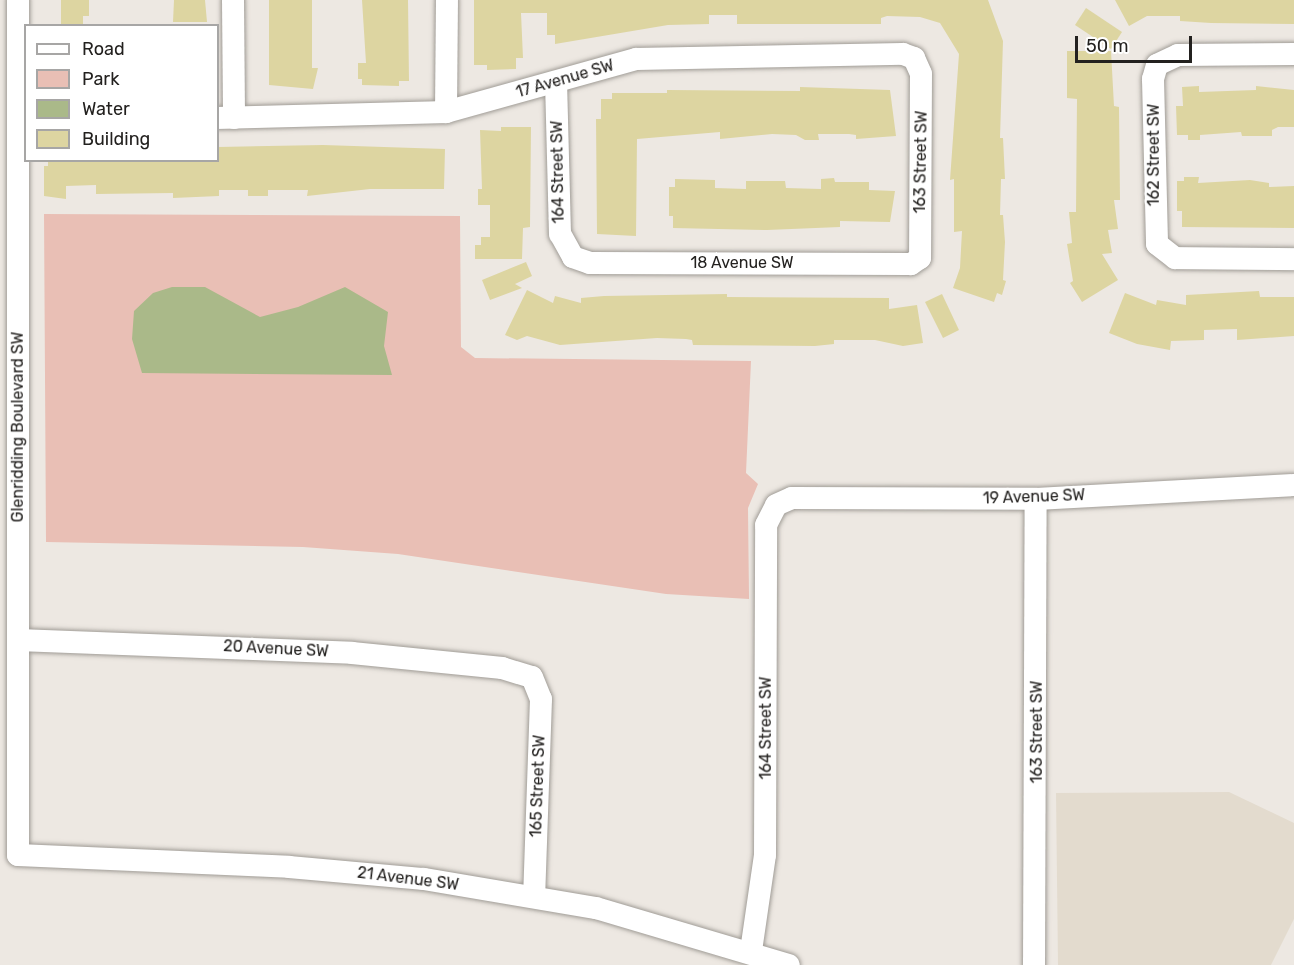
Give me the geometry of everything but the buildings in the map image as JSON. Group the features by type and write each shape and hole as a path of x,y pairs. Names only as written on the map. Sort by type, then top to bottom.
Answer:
{"street":[{"name":"Glenridding Boulevard SW","path":"18,0 22,118 9,279 18,640 18,855"},
{"path":"226,118 232,0"},
{"path":"446,112 447,0"},
{"name":"17 Avenue SW","path":"226,118 446,112 636,59 756,54 903,54 914,58"},
{"name":"162 Street SW","path":"1294,54 1165,59 1157,65 1153,79 1154,232 1163,253 1193,259 1294,259"},
{"name":"163 Street SW","path":"911,264 920,258 921,234 922,93 914,58"},
{"name":"164 Street SW","path":"556,83 560,234 573,257"},
{"name":"18 Avenue SW","path":"573,257 590,263 911,264"},
{"name":"19 Avenue SW","path":"776,505 792,498 1036,500 1294,484"},
{"name":"163 Street SW","path":"1034,965 1036,500"},
{"name":"164 Street SW","path":"751,951 765,855 766,525 776,505"},
{"name":"20 Avenue SW","path":"18,640 352,653 502,668 532,677"},
{"name":"165 Street SW","path":"532,677 541,699 534,897"},
{"name":"21 Avenue SW","path":"18,855 358,873 534,897 596,908 751,951 789,965"}],"shaded area":[{"path":"1229,792 1294,823 1294,919 1271,965 1058,965 1056,793"}],"green space":[{"path":"44,214 460,216 461,347 475,358 751,361 746,473 758,484 748,508 749,599 666,594 398,554 303,547 46,542"}],"water":[{"path":"172,287 205,287 260,317 298,307 345,287 388,312 384,346 392,375 142,373 132,339 134,311 153,293"}]}
